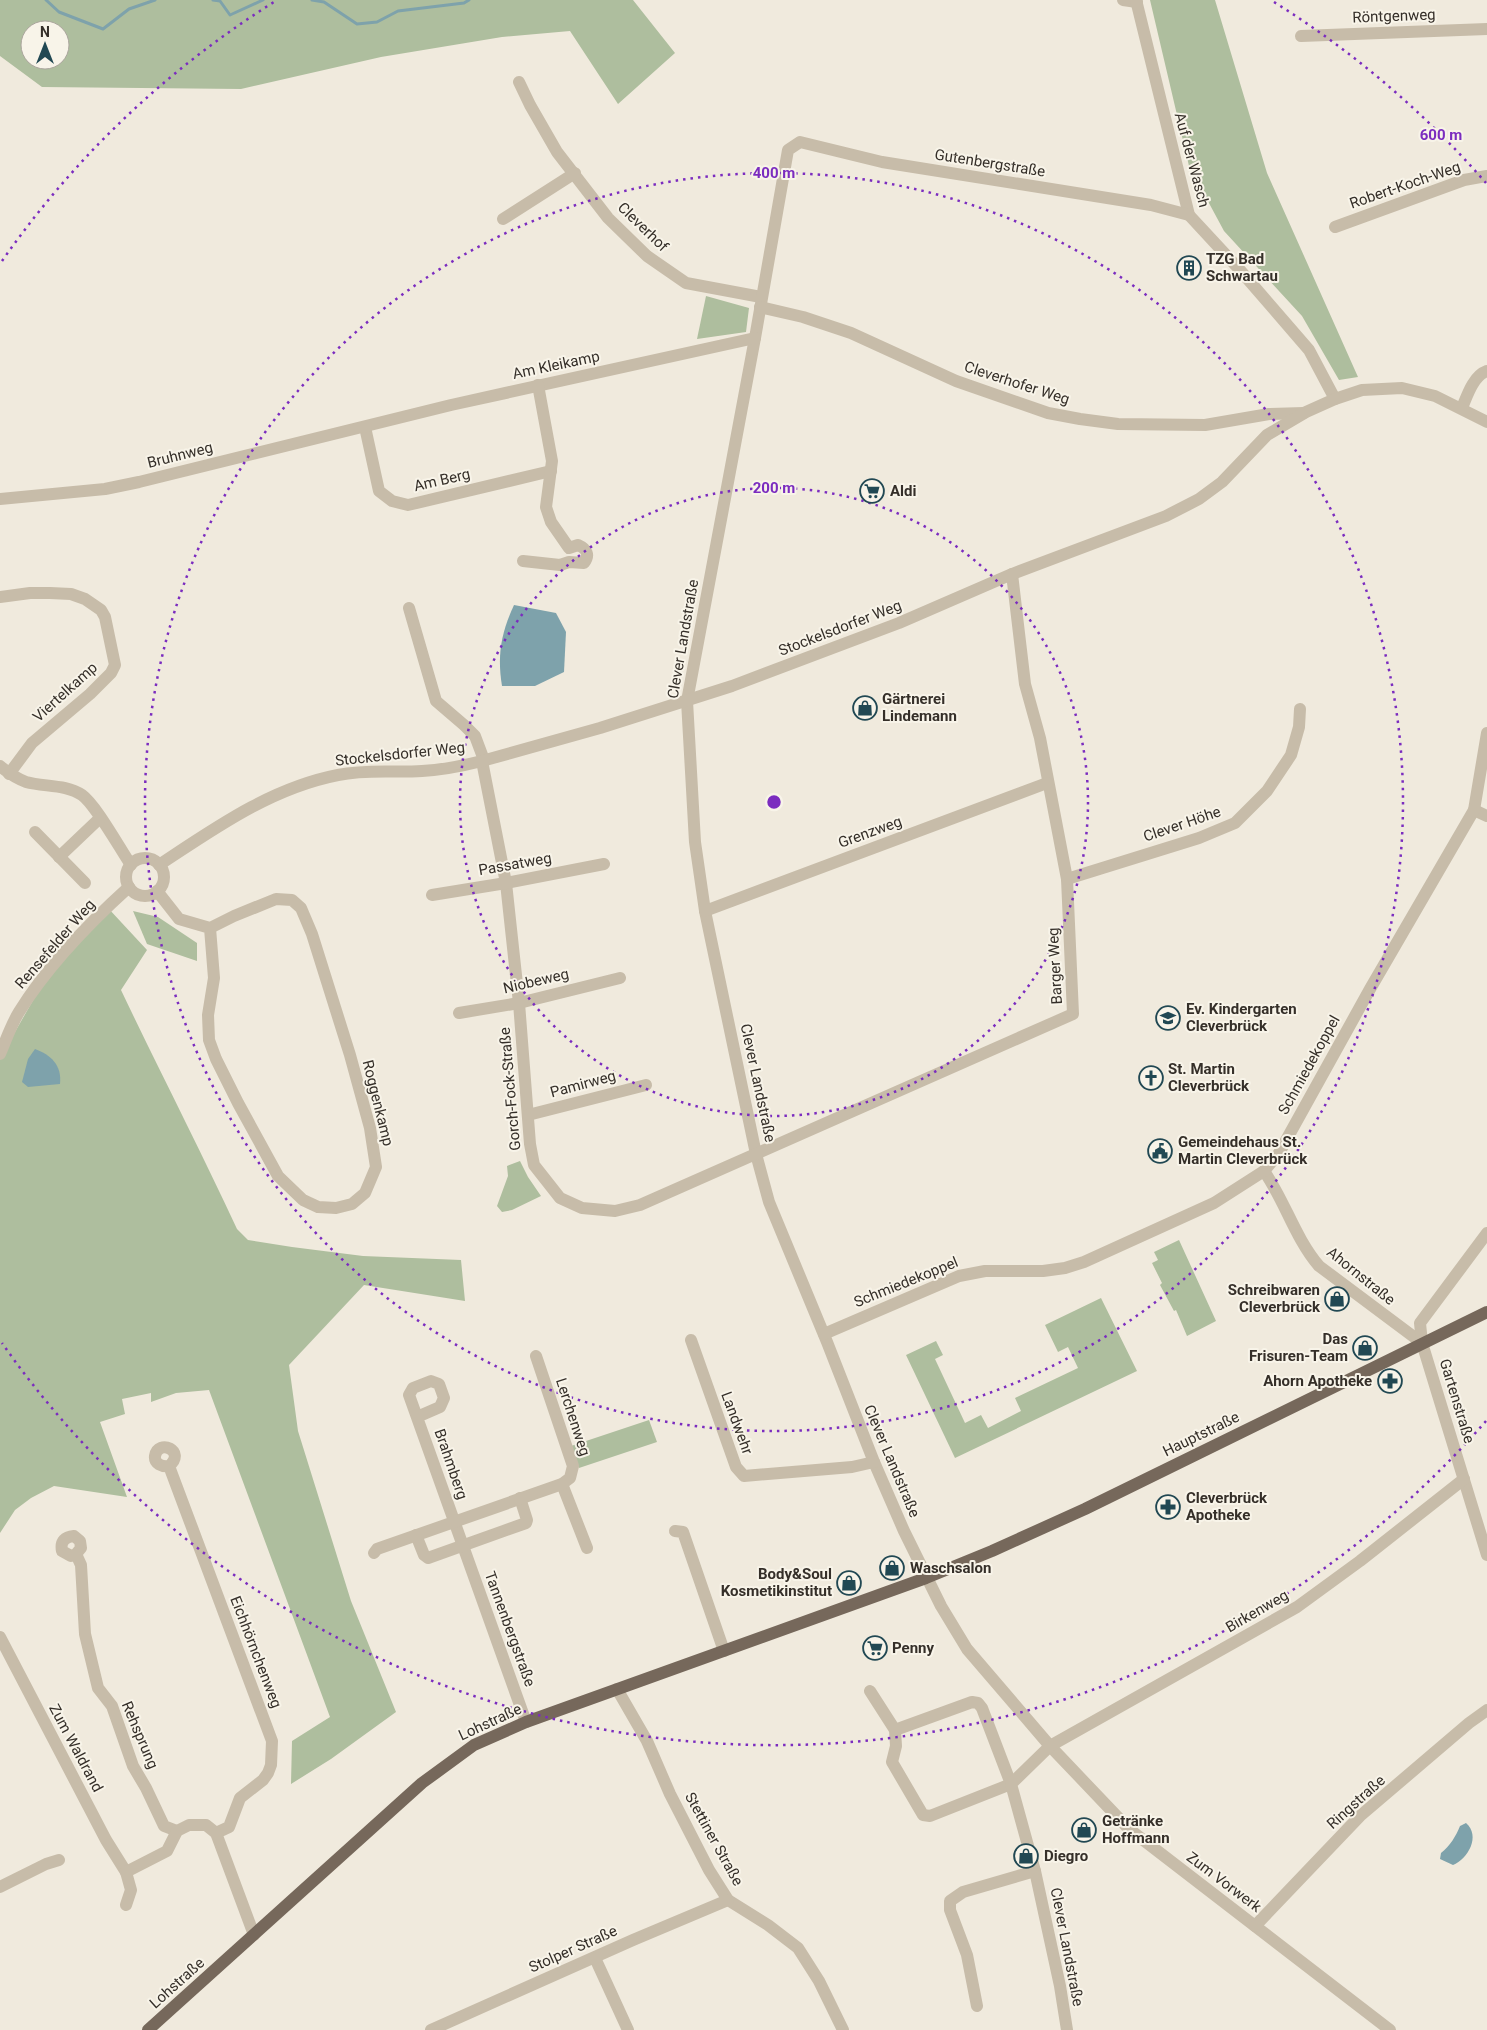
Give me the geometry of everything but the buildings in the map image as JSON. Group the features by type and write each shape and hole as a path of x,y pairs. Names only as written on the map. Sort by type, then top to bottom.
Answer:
{"main road":[{"name":"Hauptstraße","path":"926,1578 1067,1517 1487,1312"},
{"name":"Lohstraße","path":"148,2030 422,1783 474,1745 526,1722 926,1578"}],"street":[{"path":"1123,0 1136,1"},
{"name":"Auf der Wasch","path":"1136,1 1188,216 1239,269 1309,350 1334,399"},
{"name":"Röntgenweg","path":"1301,36 1487,29"},
{"name":"Cleverhof","path":"520,82 530,105 557,152 608,218 646,256 686,283 761,302"},
{"name":"Gutenbergstraße","path":"761,302 788,150 800,142 882,162 1151,205 1188,216"},
{"path":"503,219 575,173"},
{"name":"Robert-Koch-Weg","path":"1334,227 1464,180 1487,176"},
{"name":"Clever Landstraße","path":"761,302 687,702 695,842 705,911 756,1154 769,1202 824,1334 874,1462 926,1578 954,1629 967,1649 1050,1746"},
{"name":"Cleverhofer Weg","path":"761,302 851,333 956,380 1048,413 1118,424 1205,425 1269,414 1306,412"},
{"name":"Am Kleikamp","path":"365,427 538,385 755,338"},
{"path":"1487,372 1481,373 1470,390 1462,408 1487,422"},
{"path":"538,385 552,461 546,507 550,522 569,548 569,562"},
{"name":"Stockelsdorfer Weg","path":"159,865 230,817 267,799 312,781 372,770 420,771 447,768 483,760 687,702 893,626 1012,574 1166,516 1200,499 1222,482 1267,435 1306,412 1334,399 1362,390 1402,388 1435,396 1462,408"},
{"name":"Am Berg","path":"365,427 379,491 392,501 408,505 550,471"},
{"name":"Bruhnweg","path":"0,499 105,488 139,482 365,427"},
{"path":"524,561 560,565 569,562 584,563 588,552 584,548 578,545 569,548"},
{"name":"Barger Weg","path":"756,1154 1073,1014 1067,879 1047,783 1040,738 1025,684 1012,574"},
{"name":"Viertelkamp","path":"0,597 30,593 70,594 85,599 101,610 105,617 115,665 111,674 4,770 27,782 70,789 83,796 131,865"},
{"name":"Gorch-Fock-Straße","path":"409,608 436,701 475,736 483,760 506,883 520,1003 530,1144 534,1165 560,1198 582,1208 615,1211 640,1205 756,1154"},
{"name":"Clever Höhe","path":"1067,879 1199,838 1235,823 1266,791 1291,755 1299,727 1300,709"},
{"name":"Schmiedekoppel","path":"824,1334 959,1276 985,1271 1043,1271 1066,1268 1084,1262 1214,1202 1264,1171 1279,1153 1370,989 1474,810 1487,733"},
{"name":"Grenzweg","path":"705,911 1047,783"},
{"path":"1474,810 1487,816"},
{"path":"59,856 100,818"},
{"path":"35,832 85,883"},
{"path":"148,858 159,865 162,870 163,881 157,891 146,896 134,892 126,880 127,872 131,865 136,860 148,858"},
{"name":"Passatweg","path":"432,894 506,883 604,864"},
{"name":"Rensefelder Weg","path":"0,1054 18,1013 38,984 93,919 130,887"},
{"path":"157,891 179,919 210,928"},
{"name":"Roggenkamp","path":"276,899 292,900 301,908 350,1055 370,1128 376,1167 365,1193 352,1204 336,1208 318,1206 304,1200 278,1176 238,1103 216,1059 209,1040 208,1015 214,978 210,928 276,899"},
{"name":"Niobeweg","path":"459,1013 520,1003 620,978"},
{"name":"Pamirweg","path":"528,1115 646,1085"},
{"name":"Ahornstraße","path":"1264,1171 1277,1191 1308,1253 1319,1266 1422,1343"},
{"name":"Gartenstraße","path":"1487,1233 1420,1323 1422,1343 1487,1556"},
{"name":"Landwehr","path":"691,1340 736,1467 744,1476 852,1467 874,1462"},
{"name":"Lerchenweg","path":"536,1356 572,1466 570,1478 562,1484"},
{"name":"Brahmberg","path":"418,1417 454,1522"},
{"name":"Eichhörnchenweg","path":"169,1466 272,1741 271,1765 268,1772 263,1780 240,1798 229,1827 216,1834"},
{"name":"Birkenweg","path":"1050,1746 1296,1607 1360,1561 1464,1479"},
{"path":"374,1553 377,1548 562,1484 586,1548"},
{"path":"416,1535 424,1555 428,1558 463,1546 526,1523 527,1520 520,1498"},
{"name":"Tannenbergstraße","path":"454,1522 526,1722"},
{"path":"675,1531 683,1532 724,1650"},
{"name":"Rehsprung","path":"76,1554 81,1565 85,1634 98,1688 112,1706 132,1766 146,1788 164,1826 177,1831"},
{"name":"Zum Waldrand","path":"0,1637 106,1840 126,1872 131,1890 126,1905"},
{"name":"Stettiner Straße","path":"617,1689 647,1741 670,1794 705,1862 728,1900 768,1925 798,1948 819,1982 843,2030"},
{"path":"870,1691 895,1730 896,1746 892,1762 924,1815 930,1816 1011,1784 1050,1746"},
{"name":"Clever Landstraße","path":"895,1730 972,1702 978,1703 982,1708 1011,1784 1035,1870 1060,1986 1067,2030"},
{"name":"Ringstraße","path":"1255,1926 1360,1816 1469,1723 1487,1710"},
{"name":"Zum Vorwerk","path":"1050,1746 1129,1829 1390,2030"},
{"path":"126,1872 166,1851 177,1831 189,1825 206,1824 216,1834 254,1935"},
{"path":"0,1887 58,1860"},
{"name":"Clever Landstraße","path":"977,2006 967,1955 950,1910 950,1901 962,1892 1035,1870"},
{"name":"Stolper Straße","path":"431,2030 728,1900"},
{"path":"595,1958 628,2030"}],"green space":[{"path":"0,0 633,0 675,53 618,104 570,31 502,37 381,57 241,89 42,87 0,56"},
{"path":"1150,0 1215,0 1267,173 1358,377 1339,380 1302,316 1224,231 1189,166"},
{"path":"706,296 749,308 746,332 697,339"},
{"path":"108,908 147,950 121,990 237,1229 248,1240 363,1256 461,1260 465,1301 364,1285 289,1365 298,1431 351,1601 396,1712 331,1759 291,1784 292,1741 330,1717 209,1390 176,1393 151,1402 151,1393 122,1399 125,1414 100,1422 127,1497 54,1486 31,1498 15,1510 0,1533 0,1058 51,969"},
{"path":"133,911 158,917 197,943 197,961 147,944"},
{"path":"520,1161 541,1196 512,1210 502,1212 497,1206 508,1176 507,1166"},
{"path":"1179,1240 1216,1321 1187,1336 1176,1310 1174,1311 1160,1285 1162,1283 1152,1263 1158,1260 1154,1252"},
{"path":"1101,1298 1137,1371 955,1458 906,1355 936,1341 943,1355 935,1359 965,1423 981,1415 988,1428 1021,1411 1015,1398 1078,1368 1068,1347 1058,1352 1045,1325"},
{"path":"649,1420 657,1442 579,1468 571,1446"}],"water":[{"path":"514,605 556,613 566,632 564,672 535,686 502,686 501,644"},
{"path":"35,1049 46,1054 57,1066 60,1084 28,1087 22,1082 28,1059"},
{"path":"1466,1823 1472,1834 1471,1847 1468,1853 1453,1865 1440,1859 1441,1853 1452,1841 1460,1826"}],"waterway":[{"path":"46,0 59,12 103,29 129,9 155,0"},
{"path":"213,0 220,1 230,15 263,0"},
{"path":"312,0 324,2 357,24 377,22 398,11 464,3 469,0"}],"place":[{"name":"TZG Bad Schwartau","path":"1189,268"},
{"name":"Aldi","path":"872,491"},
{"name":"Gärtnerei Lindemann","path":"865,708"},
{"name":"Ev. Kindergarten Cleverbrück","path":"1168,1018"},
{"name":"St. Martin Cleverbrück","path":"1151,1078"},
{"name":"Gemeindehaus St. Martin Cleverbrück","path":"1160,1151"},
{"name":"Schreibwaren Cleverbrück","path":"1337,1299"},
{"name":"Das Frisuren-Team","path":"1365,1348"},
{"name":"Ahorn Apotheke","path":"1390,1381"},
{"name":"Cleverbrück Apotheke","path":"1168,1507"},
{"name":"Waschsalon","path":"892,1568"},
{"name":"Body&Soul Kosmetikinstitut","path":"849,1583"},
{"name":"Penny","path":"875,1648"},
{"name":"Getränke Hoffmann","path":"1084,1830"},
{"name":"Diegro","path":"1026,1856"}]}
